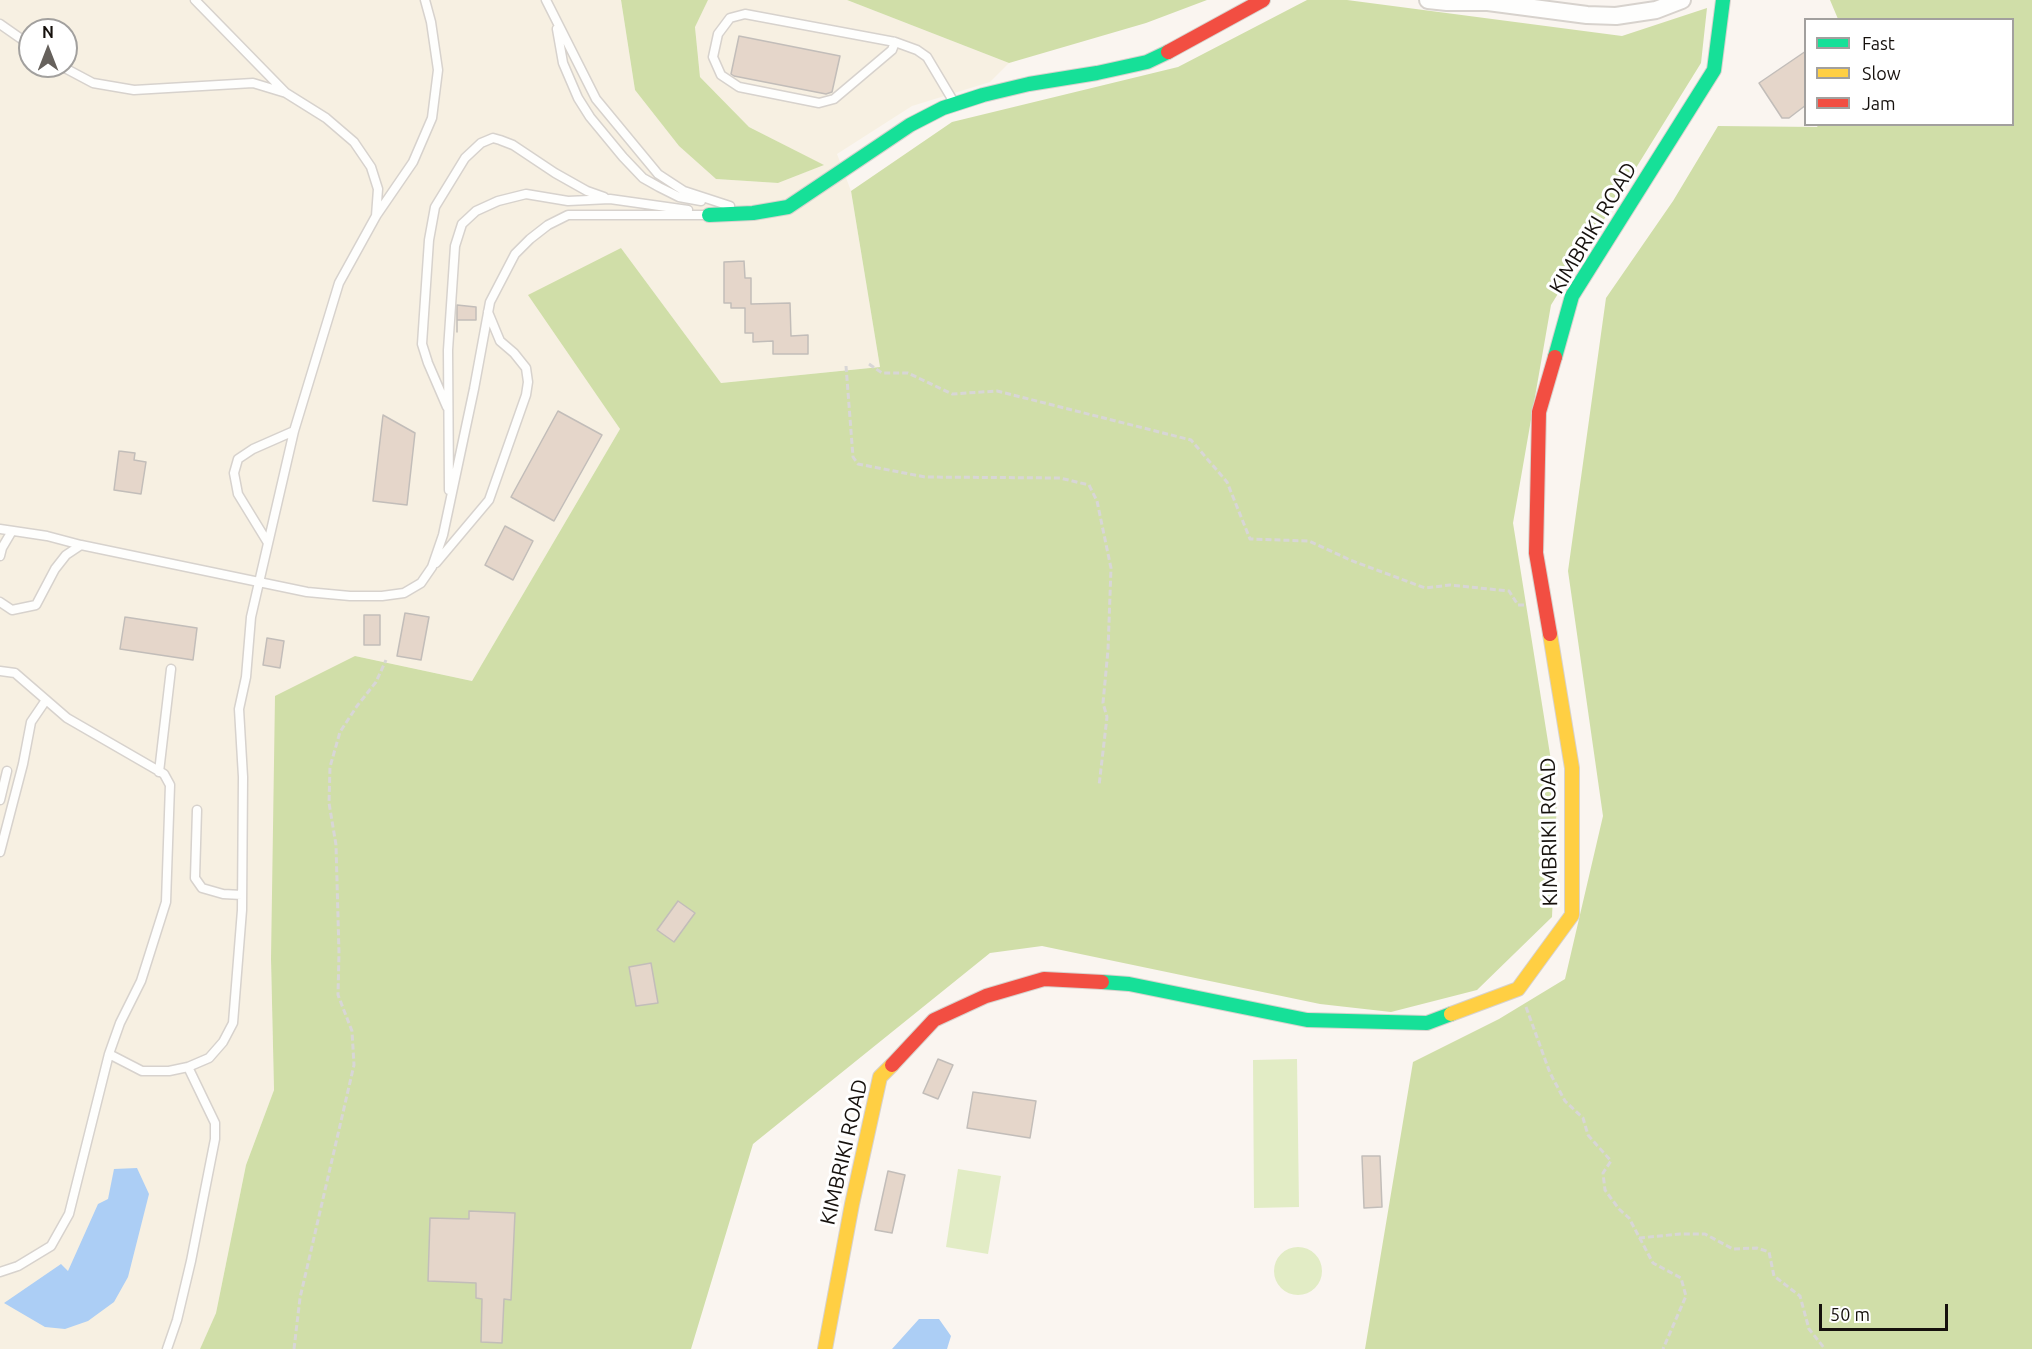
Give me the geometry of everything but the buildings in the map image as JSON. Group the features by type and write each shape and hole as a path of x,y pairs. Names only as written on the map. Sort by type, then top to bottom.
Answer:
{"street":[{"path":"709,214 753,213 794,204 910,125 956,104 1029,84 1147,62 1184,45 1263,0"},
{"path":"1428,0 1485,1 1587,15 1616,16 1656,10 1682,0"},
{"name":"KIMBRIKI ROAD","path":"825,1349 852,1204 880,1077 934,1020 986,996 1044,979 1129,984 1307,1020 1427,1023 1518,989 1572,915 1572,768 1536,553 1539,411 1572,296 1714,70 1723,0"}],"lane":[{"path":"195,0 286,93 326,118 354,142 371,167 378,189 376,216"},
{"path":"109,1054 142,1071 169,1071 188,1067 209,1058 223,1042 233,1023 242,895 243,777 239,709 246,677 251,617 294,431 339,283 376,216 412,162 432,117 438,70 431,22 425,0"},
{"path":"546,0 596,99 658,174 684,190 753,213"},
{"path":"895,42 892,50 834,99 819,103 739,87 721,75 713,57 718,34 730,18 745,14 895,42 917,50 927,57 956,104"},
{"path":"556,20 563,63 578,98 590,117 623,157 643,178 679,197 724,205"},
{"path":"0,24 18,37"},
{"path":"78,75 93,83 134,90 254,83 286,93"},
{"path":"449,411 422,344 429,240 435,207 465,158 481,143 493,138 513,145 586,190 610,199"},
{"path":"449,508 449,334 455,246 462,224 476,211 498,201 526,194 568,201 610,199 709,214"},
{"path":"432,567 449,508 488,312 494,293 515,254 548,225 568,215 709,214"},
{"path":"0,529 47,536 81,546 307,592 350,596 404,593 422,583 432,567 489,500 526,395 528,382 526,368 514,352 500,340 488,312"},
{"path":"268,543 238,494 234,473 238,459 253,449 283,438 294,431"},
{"path":"0,556 12,531"},
{"path":"0,602 12,610 36,605 55,569 66,555 81,546"},
{"path":"159,772 171,669"},
{"path":"0,671 15,673 67,718 164,774 170,785 166,903 141,981 120,1023 109,1054 69,1214 51,1246 18,1266 0,1272"},
{"path":"0,852 23,764 31,722 46,700"},
{"path":"0,800 7,771"},
{"path":"197,810 195,878 202,888 223,894 242,895"},
{"path":"167,1349 177,1320 191,1261 215,1139 215,1123 188,1067"}],"path":[{"path":"869,364 882,374 908,373 952,394 997,392 1191,440 1227,482 1250,539 1309,541 1350,560 1425,588 1450,585 1509,591 1518,605 1545,605"},
{"path":"846,366 853,457 858,464 925,477 1060,478 1089,484 1097,501 1111,568 1108,650 1103,703 1107,717 1099,786"},
{"path":"294,1349 300,1298 354,1065 352,1031 338,995 336,845 329,803 330,767 340,732 357,705 376,682 386,660"},
{"path":"1518,989 1550,1073 1565,1101 1582,1118 1588,1135 1611,1161 1603,1173 1605,1190 1629,1218 1653,1263 1681,1278 1686,1296 1663,1349"},
{"path":"1639,1238 1705,1234 1733,1249 1757,1248 1769,1252 1774,1276 1800,1296 1809,1329 1825,1349"}],"shaded area":[{"path":"0,0 621,0 635,90 679,146 716,179 778,183 823,165 749,127 700,77 695,26 708,0 847,0 1009,63 990,82 912,106 837,154 851,191 880,367 721,383 621,248 563,344 620,429 472,681 355,656 271,959 274,1090 246,1165 216,1313 200,1349 0,1349"}],"green space":[{"path":"621,0 708,0 695,27 700,77 749,127 824,165 778,183 716,179 679,146 635,90"},
{"path":"847,0 1207,0 1146,23 1009,63"},
{"path":"1307,0 1347,0 1622,36 1707,8 1701,63 1551,305 1513,523 1557,798 1552,917 1477,990 1391,1012 1320,1004 1042,946 990,953 753,1144 691,1349 200,1349 216,1313 246,1165 274,1090 271,959 275,696 355,656 472,681 620,429 528,295 621,248 721,383 880,367 851,191 952,122 1178,67"},
{"path":"1830,0 2032,0 2032,1349 1365,1349 1413,1062 1499,1019 1565,979 1603,816 1568,571 1606,298 1673,201 1718,126 2014,126 2014,18 1838,18"},
{"path":"1297,1059 1299,1207 1254,1208 1253,1060"},
{"path":"958,1169 1001,1176 988,1254 946,1247"},
{"path":"1298,1247 1315,1254 1322,1271 1315,1288 1298,1295 1281,1288 1274,1271 1281,1254"}],"water":[{"path":"137,1168 149,1194 128,1277 114,1302 88,1321 65,1329 45,1327 4,1303 61,1264 68,1271 98,1204 108,1199 114,1169"},
{"path":"919,1319 939,1319 951,1336 947,1349 892,1349"}],"traffic: fast":[{"path":"1555,357 1572,296 1714,70 1723,0"},
{"path":"709,215 753,213 788,207 910,125 943,108 1029,84 1147,62 1168,52"},
{"path":"1102,982 1129,984 1307,1020 1427,1023 1451,1014"}],"traffic: slow":[{"path":"1451,1014 1518,989 1572,915 1572,768 1550,634"},
{"path":"825,1349 852,1204 880,1077 892,1065"}],"traffic: jam":[{"path":"1168,52 1263,0"},
{"path":"1550,634 1536,553 1539,412 1555,357"},
{"path":"892,1065 934,1020 986,996 1044,979 1102,982"}]}
